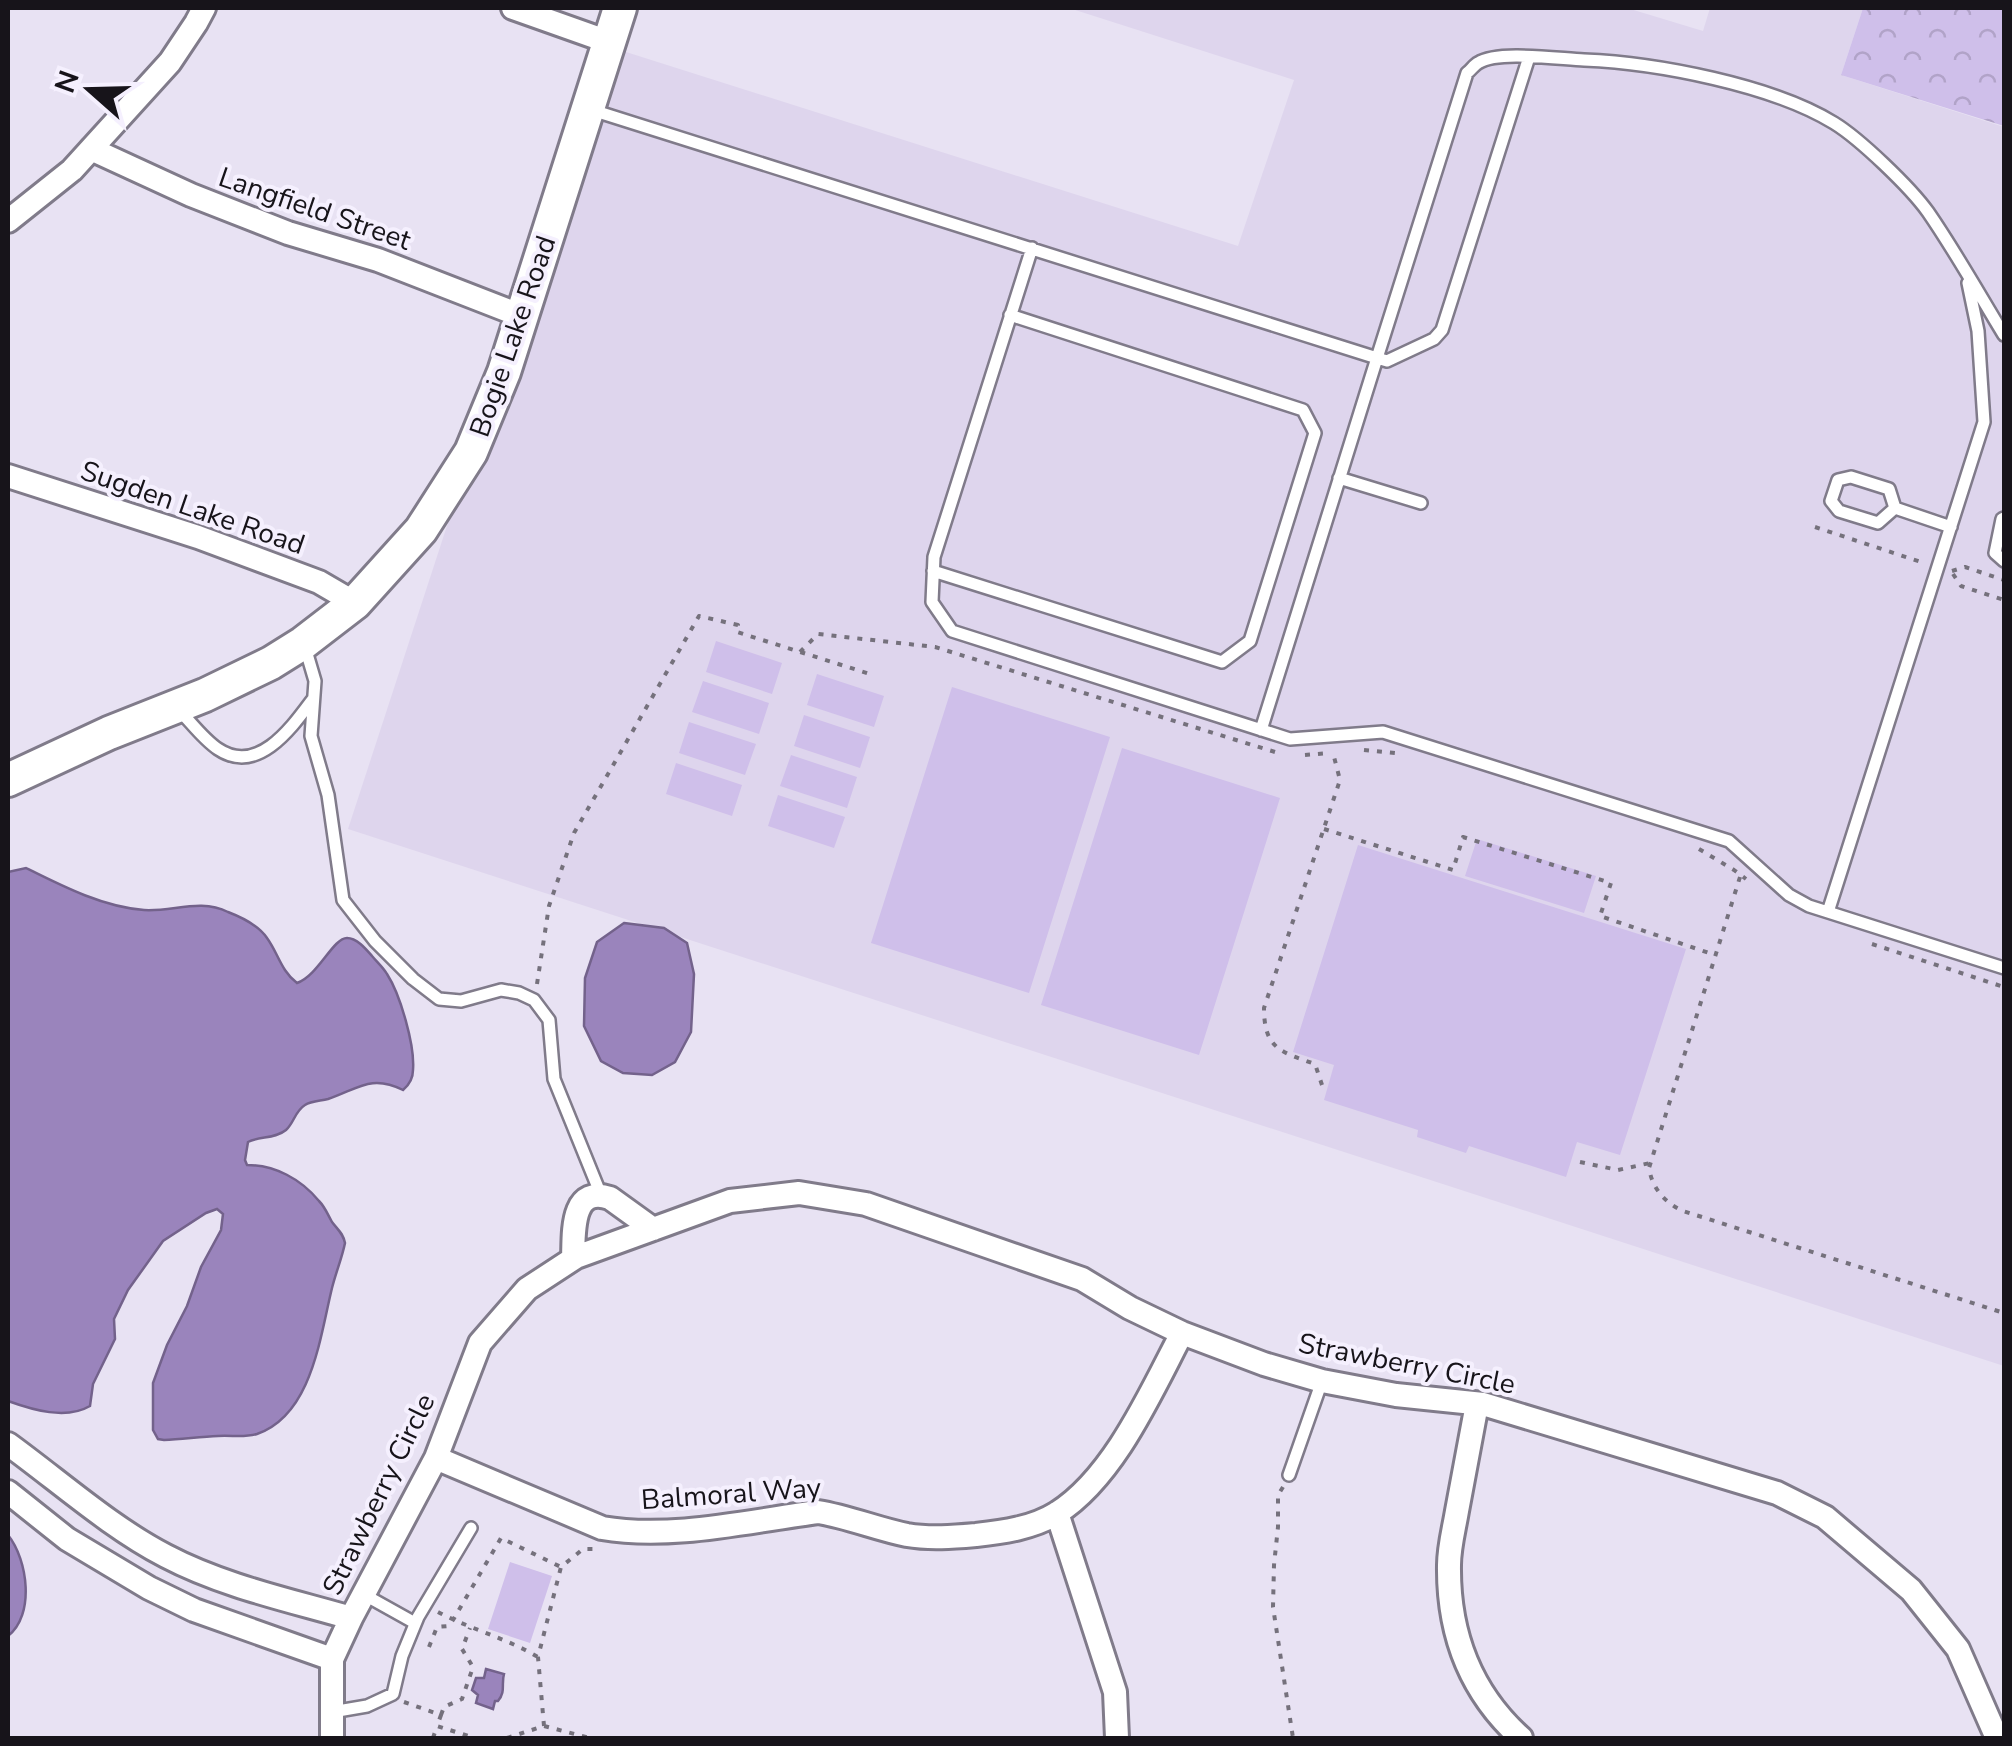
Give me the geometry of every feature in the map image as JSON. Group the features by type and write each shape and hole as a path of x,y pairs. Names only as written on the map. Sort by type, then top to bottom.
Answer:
{"main road":[{"name":"Bogie Lake Road","path":"8,780 109,732 271,664 355,602 421,530 470,452 504,372 620,8"}],"street":[{"path":"8,220 72,170 170,62 204,8"},
{"path":"513,8 609,42"},
{"name":"Langfield Street","path":"91,149 191,196 288,234 378,260 522,316"},
{"name":"Sugden Lake Road","path":"8,476 198,538 319,582 355,602"},
{"name":"Strawberry Circle","path":"332,1738 332,1659 436,1458 480,1344 527,1289 573,1259 730,1201 799,1193 866,1204 1082,1280 1182,1333 1264,1364 1322,1381 1396,1395 1483,1404 1777,1493 1825,1518 1912,1590 1958,1649 1997,1738"},
{"path":"573,1259 575,1223 584,1200 601,1195 610,1198 654,1229"},
{"name":"Balmoral Way","path":"436,1458 602,1528 665,1532 818,1512 908,1535 943,1538 1008,1532 1057,1514 1082,1493 1108,1463 1182,1333"},
{"path":"1477,1404 1448,1562 1452,1619 1462,1654 1482,1690 1521,1738"},
{"path":"8,1444 128,1533 166,1556 211,1576 351,1618"},
{"path":"8,1492 67,1539 194,1610 332,1659"},
{"path":"1057,1514 1115,1692 1116,1738"},
{"path":"108,1564 128,1533"}],"lane":[{"path":"1261,730 1467,73 1480,62 1499,56 1595,60 1677,72 1768,93 1836,124 1887,167 1926,210 2004,335"},
{"path":"588,108 1387,361 1434,339 1442,330 1529,58"},
{"path":"1032,248 934,557 932,602 952,631 1290,738 1384,732 1729,841 1789,895 1809,906 2004,968"},
{"path":"1828,912 1984,422 1978,331 1966,274"},
{"path":"933,571 1222,662 1250,641 1315,433 1303,410 1010,316"},
{"path":"1851,476 1888,489 1895,508 1878,523 1839,511 1831,502 1838,480 1851,476"},
{"path":"1339,478 1421,503"},
{"path":"1895,508 1951,527"},
{"path":"2004,518 1995,553 2004,561"},
{"path":"303,643 315,681 312,736 328,795 343,900 375,941 439,999 461,1001 501,990 534,1000 548,1020 554,1079 601,1195"},
{"path":"176,706 221,751 248,757 272,746 314,697"},
{"path":"1289,1476 1322,1381"},
{"path":"332,1712 367,1706 393,1694 402,1656 416,1623 471,1528"},
{"path":"363,1594 416,1623"}],"path":[{"path":"1814,527 1938,568"},
{"path":"2004,580 1965,568 1951,572 1961,586 2004,600"},
{"path":"534,1000 550,906 574,833 699,616 738,625 737,632 872,675"},
{"path":"800,652 818,634 934,647 1268,752 1282,753"},
{"path":"1360,750 1400,754"},
{"path":"1297,754 1346,751"},
{"path":"1322,1086 1315,1064 1292,1057 1270,1042 1264,1030 1264,1008 1340,780 1333,753"},
{"path":"1324,829 1453,870 1463,837 1610,883 1600,916 1716,954"},
{"path":"1698,848 1750,882"},
{"path":"1741,875 1648,1168 1651,1180 1672,1206 1683,1211 2004,1313"},
{"path":"1862,941 2004,987"},
{"path":"1580,1162 1618,1170 1650,1163"},
{"path":"1289,1476 1290,1482 1278,1495 1272,1607 1293,1738"},
{"path":"544,1726 538,1656 560,1566 584,1549 595,1549 602,1528"},
{"path":"429,1647 437,1627 448,1626 454,1620 501,1538 560,1566"},
{"path":"454,1620 516,1643 538,1656"},
{"path":"433,1738 444,1707 462,1698 473,1666 462,1649 470,1628"},
{"path":"393,1694 398,1700 441,1714"},
{"path":"437,1726 475,1738"},
{"path":"506,1738 544,1726 590,1738"}],"shaded area":[{"path":"1069,8 1627,8 1703,31 1710,8 1863,8 1841,75 2004,127 2004,1366 348,829 604,45 1238,246 1294,80"},
{"path":"26,868 113,905 144,910 207,906 233,914 264,934 297,983 312,973 336,944 351,938 382,967 397,994 413,1060 410,1082 403,1090 373,1083 310,1103 282,1133 248,1142 247,1165 277,1171 304,1186 323,1206 345,1243 311,1372 302,1392 276,1424 257,1434 164,1440 158,1439 153,1430 153,1383 201,1267 221,1230 223,1214 217,1209 163,1241 128,1290 114,1319 115,1339 93,1384 90,1406 60,1413 8,1401 8,872"},
{"path":"624,923 664,928 687,943 694,974 691,1032 675,1062 652,1075 623,1073 601,1061 584,1026 585,978 597,942"},
{"path":"8,1535 20,1558 26,1587 22,1615 8,1636"},
{"path":"486,1669 504,1674 502,1694 493,1709 476,1703 478,1695 472,1690 476,1678 484,1678"}],"green space":[{"path":"1863,8 2004,8 2004,126 1841,75"},
{"path":"716,641 782,663 772,694 706,672"},
{"path":"817,674 884,696 874,727 807,705"},
{"path":"703,681 769,703 759,734 692,712"},
{"path":"952,687 1110,737 1029,993 871,943"},
{"path":"804,715 870,737 860,768 794,746"},
{"path":"689,722 756,744 745,775 679,753"},
{"path":"1122,748 1280,798 1199,1055 1041,1005"},
{"path":"791,755 857,777 847,808 780,786"},
{"path":"676,763 742,785 732,816 666,794"},
{"path":"778,795 845,817 834,848 768,826"},
{"path":"1477,839 1596,876 1584,913 1465,876"},
{"path":"1358,845 1686,949 1620,1155 1577,1142 1566,1177 1469,1146 1466,1153 1417,1137 1418,1130 1324,1100 1334,1065 1293,1052"},
{"path":"510,1562 552,1576 530,1643 488,1629"}]}
